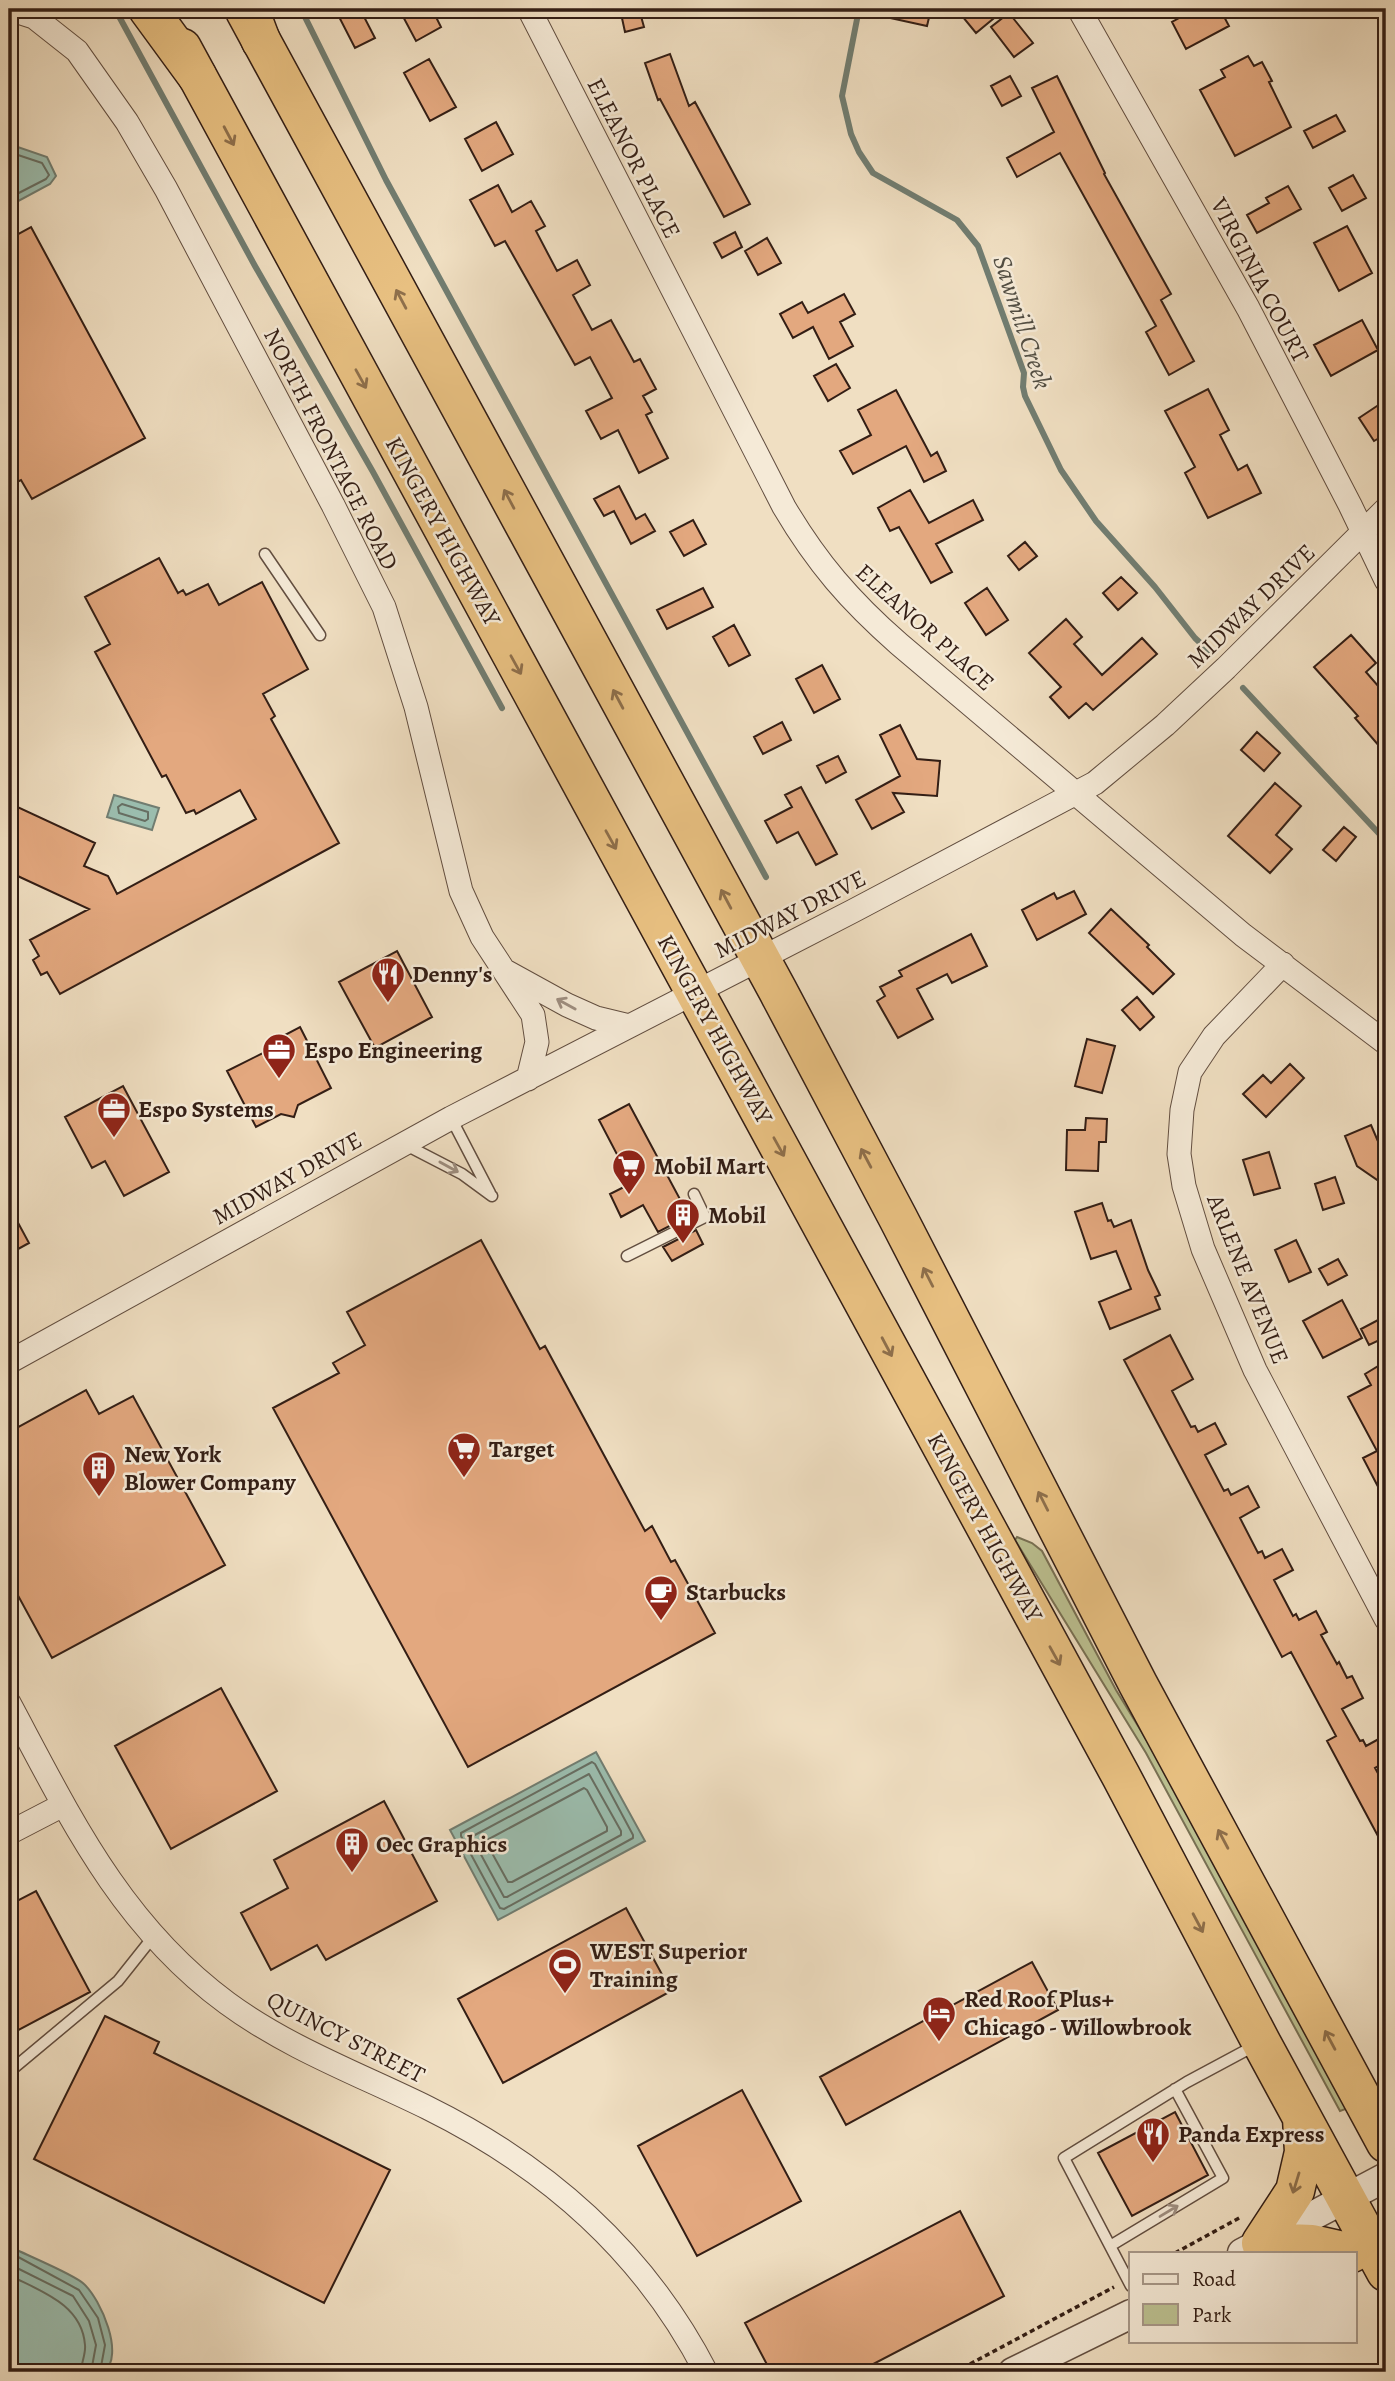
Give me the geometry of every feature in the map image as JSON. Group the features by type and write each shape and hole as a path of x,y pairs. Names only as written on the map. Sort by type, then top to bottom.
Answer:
{"highway":[{"path":"148,9 197,76"},
{"name":"KINGERY HIGHWAY","path":"161,9 1121,1776 1346,2198 1369,2262"},
{"path":"252,19 898,1218 1138,1684 1386,2143"},
{"path":"1350,2076 1386,2090"},
{"path":"1253,2238 1295,2191 1304,2152 1302,2116"},
{"path":"1253,2238 1312,2244 1337,2252"}],"street":[{"name":"NORTH FRONTAGE ROAD","path":"9,9 34,17 78,51 127,122 166,190 333,505 384,607 396,639 432,766 461,891 482,937 533,1015 537,1042 528,1079"},
{"name":"ELEANOR PLACE","path":"529,9 783,507 805,543 834,581 862,611 1243,935 1386,1043"},
{"name":"VIRGINIA COURT","path":"1079,9 1248,308 1386,580"},
{"name":"MIDWAY DRIVE","path":"9,1362 451,1118 1095,783 1165,725 1226,668 1386,509"},
{"name":"ARLENE AVENUE","path":"1283,964 1214,1037 1190,1072 1182,1110 1179,1154 1184,1186 1203,1249 1255,1370 1386,1619"},
{"path":"507,972 596,1018 629,1026"},
{"name":"QUINCY STREET","path":"9,1703 63,1805 111,1885 153,1937 185,1969 261,2026 467,2128 508,2152 553,2186 604,2231 646,2276 687,2335 706,2372"},
{"path":"9,1833 63,1805"},
{"path":"1253,2238 1346,2198 1386,2177"},
{"path":"1013,2372 1129,2315"}],"lane":[{"path":"265,554 320,635"},
{"path":"404,1144 462,1174 492,1196 451,1118"},
{"path":"626,1256 705,1217 694,1194"},
{"path":"9,2072 118,1981 153,1937"},
{"path":"1129,2283 1064,2158 1175,2089 1261,2042"},
{"path":"1110,2246 1223,2178 1175,2089"}],"path":[{"path":"1180,2252 1253,2238"},
{"path":"955,2372 1129,2283"}],"green space":[{"path":"1017,1537 1042,1551 1116,1690 1176,1788 1351,2107 1340,2111 1146,1753 1015,1540"}],"water":[{"path":"9,144 47,157 56,176 50,184 9,206"},
{"path":"114,795 159,808 152,830 107,817"},
{"path":"596,1752 645,1841 498,1920 450,1830"},
{"path":"9,2242 17,2250 79,2280 91,2292 103,2314 111,2341 110,2364 104,2372 9,2372"}],"building":[{"path":"335,9 360,9 375,38 355,48"},
{"path":"399,9 432,9 441,27 416,41"},
{"path":"620,9 639,9 644,27 625,32"},
{"path":"882,9 931,9 927,26 881,16"},
{"path":"971,9 1005,9 976,33 962,16"},
{"path":"1176,9 1220,9 1229,26 1186,49 1172,22 1181,17"},
{"path":"1009,13 1033,43 1014,57 991,27"},
{"path":"670,54 689,106 695,102 750,204 724,217 660,99 658,100 645,63"},
{"path":"1248,56 1254,66 1262,62 1291,127 1235,156 1200,90 1225,77 1221,70"},
{"path":"429,59 456,107 430,121 404,73"},
{"path":"1010,76 1021,96 1002,106 991,86"},
{"path":"1057,76 1104,174 1171,294 1161,300 1194,361 1169,375 1146,332 1156,326 1060,153 1017,177 1007,158 1054,132 1032,88"},
{"path":"1336,115 1345,131 1313,148 1304,131"},
{"path":"496,122 513,154 482,171 465,139"},
{"path":"1353,175 1366,198 1342,211 1329,188"},
{"path":"498,185 512,212 531,201 545,226 536,231 557,271 577,260 590,285 573,295 592,330 611,320 634,362 640,359 656,389 643,396 652,412 646,415 668,458 639,473 618,430 601,439 586,411 612,398 590,357 575,365 505,241 495,246 470,200"},
{"path":"1288,186 1301,209 1257,233 1247,215 1269,203 1266,198"},
{"path":"1347,226 1372,273 1339,291 1314,243"},
{"path":"31,227 145,438 32,499 21,480 9,486 9,239"},
{"path":"735,232 742,247 722,258 714,243"},
{"path":"767,238 781,263 758,275 745,251"},
{"path":"844,294 855,314 840,322 853,346 829,359 813,327 793,338 780,314 802,302 808,313"},
{"path":"1362,320 1378,350 1331,376 1314,345"},
{"path":"836,364 850,388 828,401 814,376"},
{"path":"1208,389 1229,430 1220,435 1238,470 1247,465 1261,493 1208,518 1185,473 1195,467 1165,411"},
{"path":"896,390 931,456 937,452 946,471 924,482 906,446 853,474 840,451 871,435 858,410"},
{"path":"1386,400 1386,434 1374,441 1359,418"},
{"path":"619,486 636,519 645,514 655,531 631,544 614,511 604,516 594,499"},
{"path":"910,490 929,523 973,500 983,520 936,544 952,572 931,583 899,527 890,531 878,508"},
{"path":"693,520 706,544 684,556 670,532"},
{"path":"1025,542 1037,556 1019,570 1008,556"},
{"path":"159,558 178,593 183,590 186,595 208,584 219,605 262,582 308,669 263,694 275,716 271,719 339,843 60,994 47,972 41,975 33,960 39,956 30,940 89,909 9,872 9,803 95,843 84,866 108,876 117,894 256,819 240,790 196,814 194,810 186,813 166,775 162,777 95,652 110,644 85,597"},
{"path":"1121,577 1137,593 1118,610 1103,593"},
{"path":"703,588 713,607 667,629 657,610"},
{"path":"987,588 1008,620 986,635 965,603"},
{"path":"1066,619 1082,637 1074,644 1102,675 1142,638 1157,654 1093,710 1086,703 1069,718 1050,697 1061,687 1029,653"},
{"path":"734,625 750,655 729,666 713,637"},
{"path":"1351,635 1376,663 1366,672 1386,695 1386,754 1355,718 1358,716 1314,667"},
{"path":"822,665 840,699 814,713 796,679"},
{"path":"782,722 791,740 763,754 754,737"},
{"path":"900,725 917,759 940,761 937,796 893,793 904,812 872,829 856,800 900,776 880,735"},
{"path":"1257,732 1280,753 1264,771 1241,750"},
{"path":"838,756 846,772 826,783 817,766"},
{"path":"1275,783 1301,806 1276,835 1292,849 1270,873 1228,836"},
{"path":"801,787 837,854 816,865 798,832 777,843 765,821 792,807 785,795"},
{"path":"1344,827 1356,837 1336,861 1323,850"},
{"path":"1074,891 1086,914 1037,940 1022,910 1054,893 1057,899"},
{"path":"1111,909 1149,945 1147,947 1174,974 1153,994 1089,933"},
{"path":"971,934 987,966 952,983 947,974 917,989 933,1019 898,1038 877,1001 885,996 880,987 902,976 899,971"},
{"name":"Denny's","path":"397,951 432,1017 375,1048 339,982"},
{"path":"1137,997 1154,1017 1140,1030 1122,1010"},
{"name":"Espo Engineering","path":"300,1027 331,1088 298,1105 294,1117 281,1114 256,1127 227,1071 269,1050 266,1045"},
{"path":"1087,1039 1115,1046 1102,1093 1075,1086"},
{"path":"1290,1064 1304,1078 1266,1117 1243,1094 1263,1075 1271,1083"},
{"name":"Espo Systems","path":"123,1086 169,1172 124,1196 105,1161 92,1168 65,1117"},
{"name":"Mobil","path":"629,1104 689,1216 658,1232 643,1205 621,1217 610,1194 632,1183 599,1120"},
{"path":"1086,1118 1107,1119 1106,1142 1099,1142 1098,1171 1066,1170 1067,1130 1085,1130"},
{"path":"1371,1125 1386,1160 1386,1186 1357,1166 1345,1136"},
{"path":"1269,1152 1280,1188 1254,1195 1243,1160"},
{"path":"1335,1177 1344,1203 1323,1210 1315,1184"},
{"path":"1102,1203 1108,1221 1111,1220 1114,1227 1131,1220 1148,1270 1160,1295 1155,1297 1160,1309 1110,1329 1099,1302 1131,1289 1116,1251 1091,1259 1075,1212"},
{"path":"9,1206 29,1243 9,1254"},
{"name":"Mobil","path":"696,1230 703,1244 672,1261 663,1247"},
{"name":"Target","path":"481,1240 540,1349 545,1346 645,1531 652,1526 671,1562 675,1560 715,1633 468,1767 273,1408 339,1373 333,1363 365,1345 347,1312"},
{"path":"1296,1240 1311,1272 1289,1282 1275,1250"},
{"path":"1338,1259 1347,1275 1328,1285 1319,1269"},
{"path":"1342,1300 1362,1338 1323,1358 1303,1321"},
{"path":"1380,1319 1386,1337 1369,1345 1361,1329"},
{"path":"1170,1335 1193,1379 1172,1391 1191,1427 1195,1426 1198,1432 1215,1423 1226,1444 1205,1455 1224,1491 1228,1489 1231,1495 1248,1486 1259,1507 1240,1518 1258,1553 1262,1551 1265,1558 1282,1549 1293,1570 1274,1580 1293,1616 1296,1614 1299,1620 1316,1611 1327,1632 1321,1635 1337,1664 1339,1662 1347,1678 1352,1676 1363,1698 1342,1709 1360,1741 1363,1740 1366,1746 1386,1735 1386,1762 1375,1768 1386,1788 1386,1851 1327,1741 1336,1736 1291,1652 1282,1657 1124,1360"},
{"path":"1380,1365 1386,1377 1386,1502 1363,1458 1377,1451 1348,1397 1371,1385 1365,1374"},
{"name":"New York Blower Company","path":"86,1390 99,1414 133,1396 225,1565 52,1658 9,1579 9,1432"},
{"path":"221,1688 277,1791 171,1849 115,1746"},
{"name":"Oec Graphics","path":"384,1801 437,1901 326,1960 317,1945 271,1970 241,1913 288,1888 274,1860"},
{"path":"36,1891 90,1992 9,2035 9,1905"},
{"name":"WEST Superior Training","path":"626,1908 671,1991 503,2083 458,1999"},
{"name":"Red Roof Plus+ Chicago - Willowbrook","path":"1032,1962 1058,2010 846,2125 820,2077"},
{"path":"105,2016 159,2042 154,2053 390,2170 324,2303 34,2159"},
{"path":"742,2090 801,2201 697,2256 638,2146"},
{"name":"Panda Express","path":"1175,2112 1208,2175 1132,2216 1098,2153"},
{"path":"960,2211 1004,2296 858,2372 771,2372 745,2323"}],"waterway":[{"path":"115,9 502,708"},
{"path":"301,9 386,180 766,877"},
{"name":"Sawmill Creek","path":"859,9 842,96 851,134 859,152 873,173 957,220 978,246 1024,373 1025,396 1061,470 1096,521 1155,587 1195,638 1210,652"},
{"name":"Sawmill Creek","path":"1243,688 1386,841"}],"place":[{"name":"Denny's","path":"388,1004"},
{"name":"Espo Engineering","path":"279,1080"},
{"name":"Espo Systems","path":"114,1139"},
{"name":"Mobil Mart","path":"629,1196"},
{"name":"Mobil","path":"683,1245"},
{"name":"Target","path":"464,1479"},
{"name":"New York Blower Company","path":"99,1498"},
{"name":"Starbucks","path":"661,1622"},
{"name":"Oec Graphics","path":"352,1874"},
{"name":"WEST Superior Training","path":"565,1995"},
{"name":"Red Roof Plus+ Chicago - Willowbrook","path":"939,2043"},
{"name":"Panda Express","path":"1153,2164"}]}
